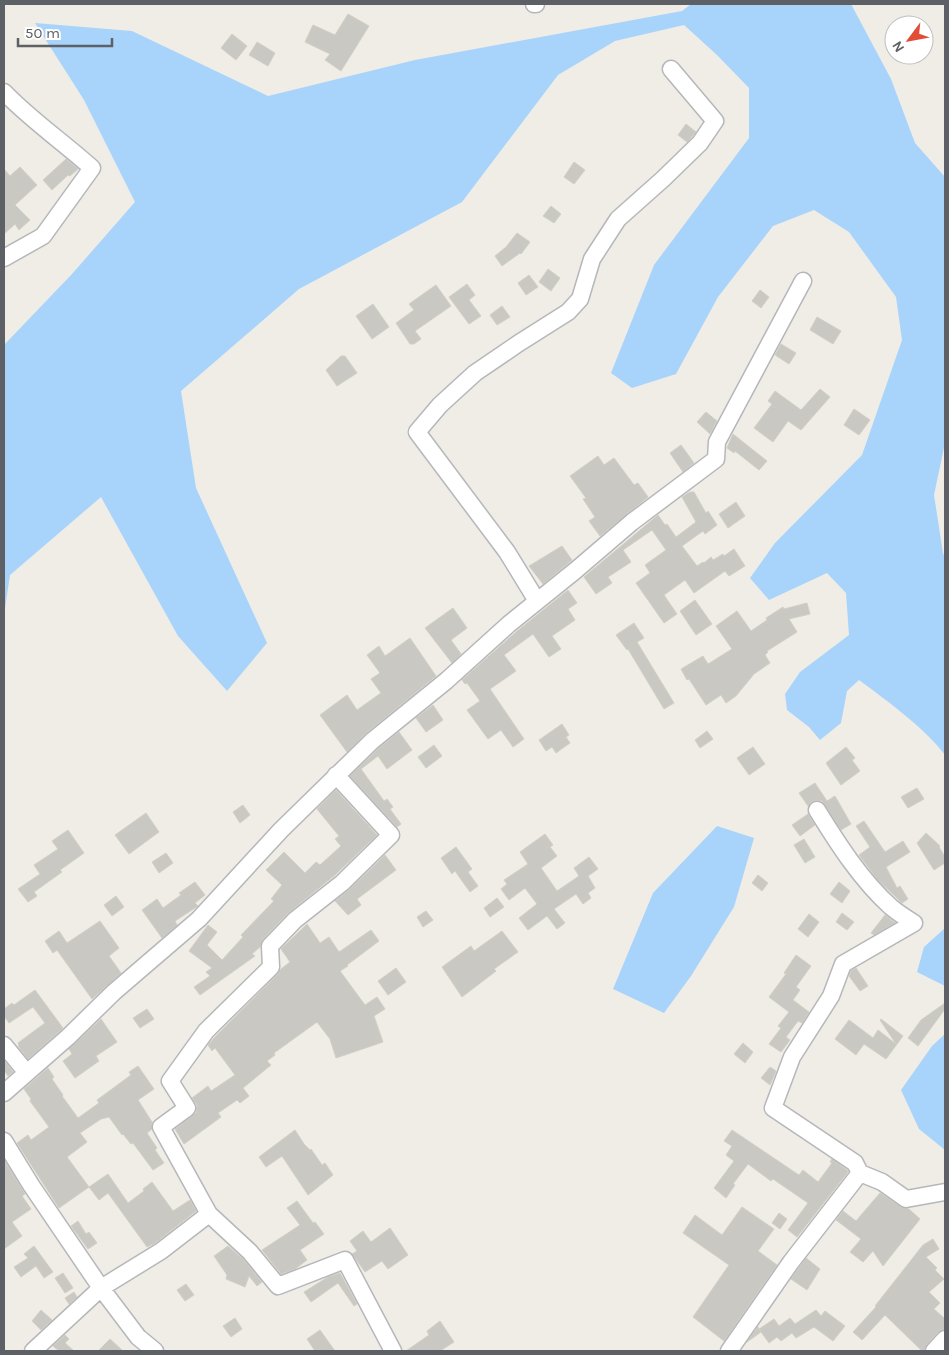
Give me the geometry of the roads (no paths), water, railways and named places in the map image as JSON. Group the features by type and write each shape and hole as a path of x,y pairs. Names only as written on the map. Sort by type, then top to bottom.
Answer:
{"street":[{"path":"537,601 507,552 417,432 440,405 475,373 519,342 568,312 580,299 592,259 618,219 700,143 715,120 671,69"},
{"path":"4,92 22,110 67,145 92,168 43,236 4,258"},
{"path":"4,1093 68,1037 114,992 199,919 281,830 372,740 446,682 508,624 632,522 716,459 717,442 803,282"},
{"path":"336,775 391,835 342,884 295,920 270,946 271,967 206,1031 170,1081 187,1108 160,1127 208,1214 250,1252 278,1286 345,1260 394,1351"},
{"path":"817,810 836,840 870,886 892,908 914,923 843,964 831,996 792,1057 773,1108 855,1163 860,1172 882,1182 906,1199 945,1192"},
{"path":"4,1045 27,1073"},
{"path":"4,1141 30,1185 101,1288 138,1337 155,1351"},
{"path":"729,1351 791,1262 860,1172"},
{"path":"33,1351 101,1288 161,1251 208,1214"},
{"path":"934,1351 945,1339"}],"water":[{"path":"691,4 851,4 891,79 915,143 945,177 945,443 934,495 945,558 945,755 927,734 859,680 847,691 841,723 820,740 809,727 787,710 785,694 800,672 849,635 846,593 827,573 769,600 750,578 775,543 862,455 902,340 896,297 849,232 814,210 773,226 718,297 676,374 632,388 611,373 654,265 749,138 749,88 684,25 615,41 558,75 462,202 299,289 181,391 196,488 267,643 227,691 178,636 101,497 10,575 4,615 4,345 72,274 135,202 84,100 35,23 132,31 268,96 415,60 682,11"},
{"path":"717,826 754,838 734,907 691,976 664,1013 613,989 653,893"},
{"path":"945,928 945,986 917,972 924,947"},
{"path":"945,1034 945,1150 919,1129 901,1090 932,1046"}]}
